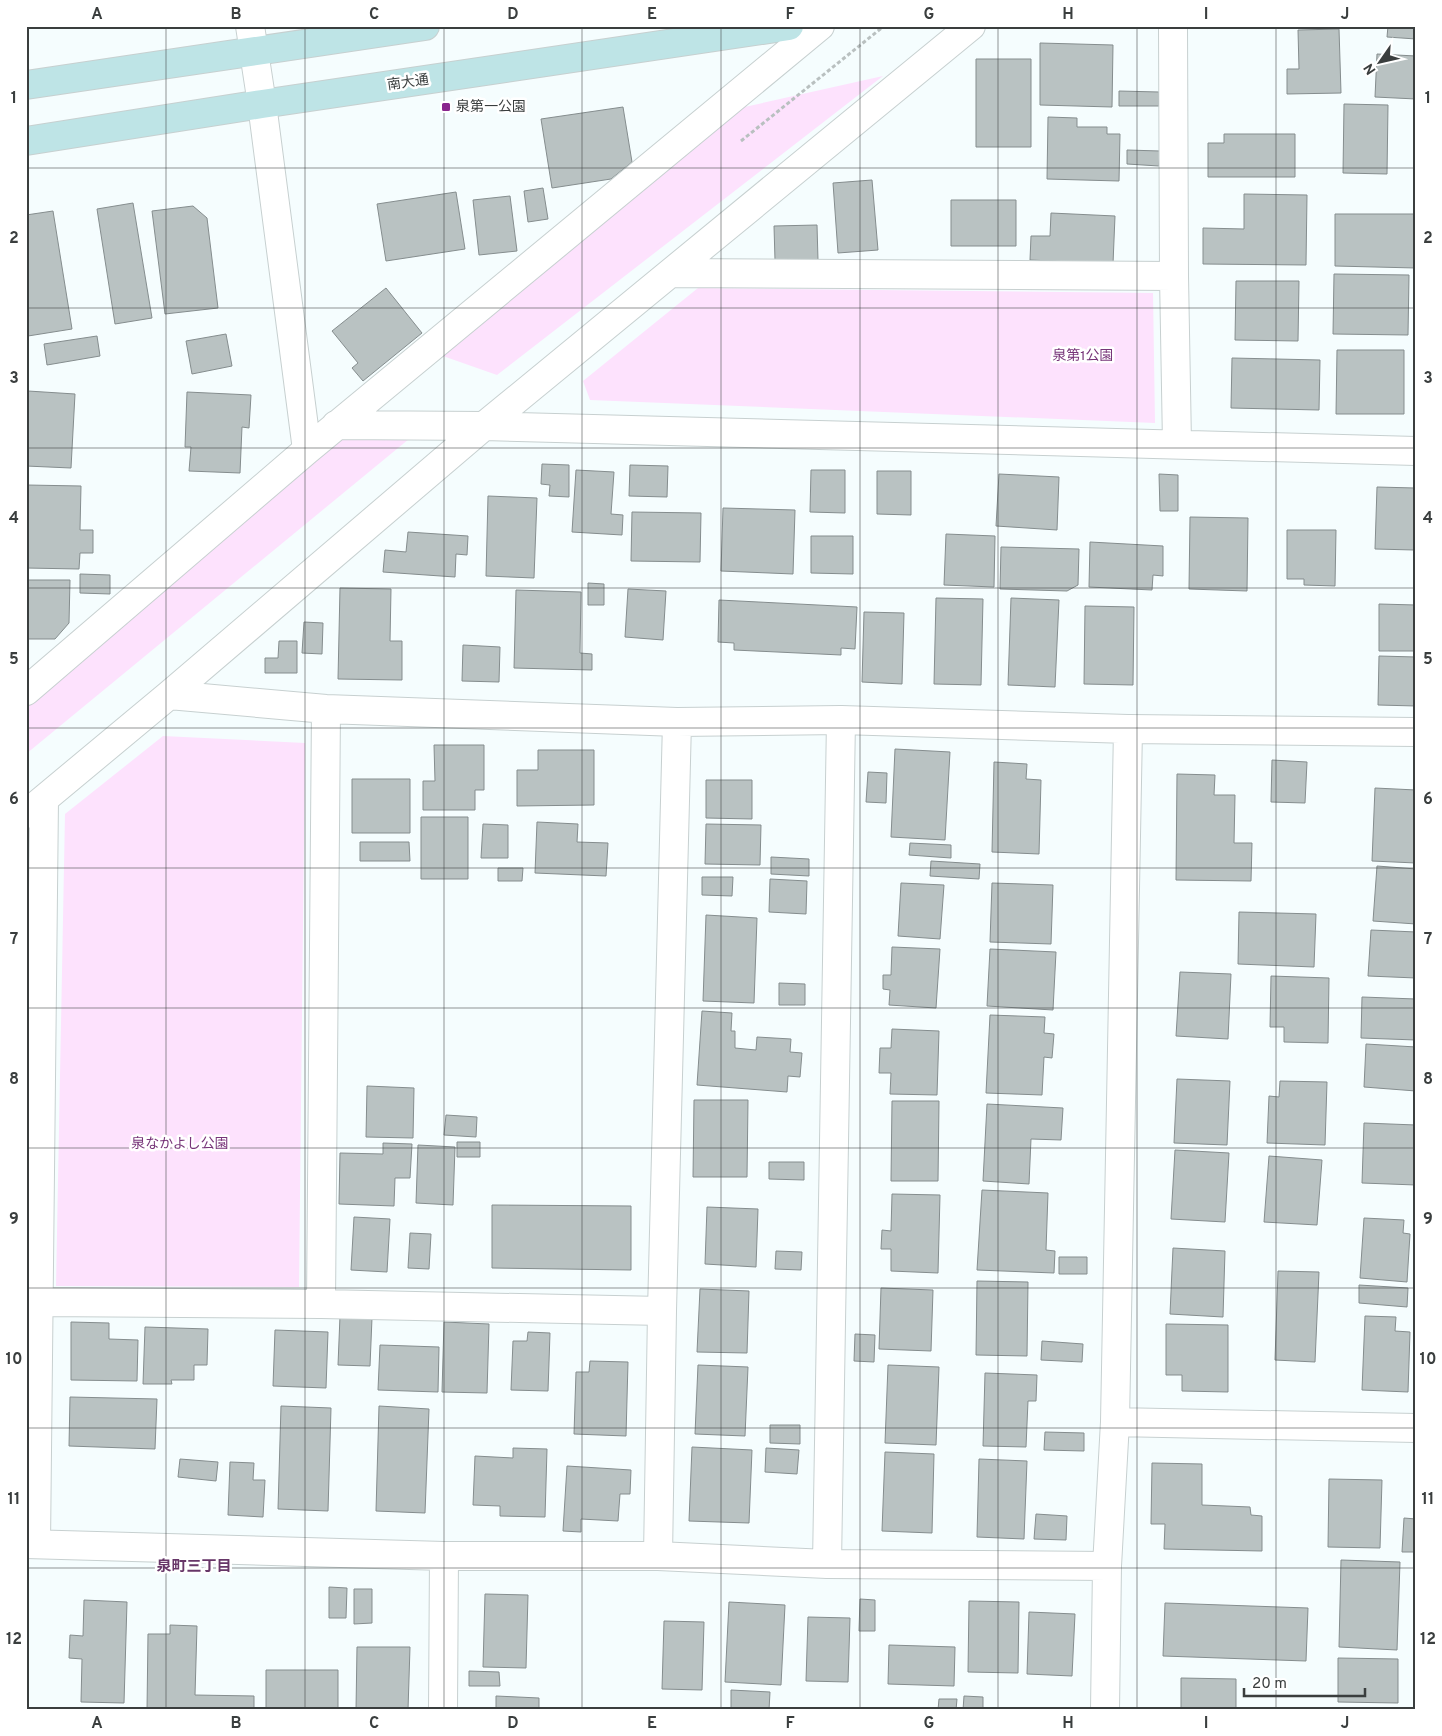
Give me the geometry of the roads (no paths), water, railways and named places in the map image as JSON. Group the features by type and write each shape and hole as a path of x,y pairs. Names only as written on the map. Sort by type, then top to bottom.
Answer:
{"street":[{"path":"26,85 194,60 252,39 424,26"},
{"name":"南大通","path":"26,142 262,104 790,26"},
{"path":"26,691 336,425 820,26"},
{"path":"971,26 484,426 170,695 35,806 39,1302 31,1544 444,1556 658,1556 827,1564 1107,1566"},
{"path":"1172,26 1177,444"},
{"path":"252,39 307,450"},
{"path":"671,273 1174,276"},
{"path":"336,425 484,426 1416,451"},
{"path":"170,695 326,709 677,722 841,720 1128,729 1416,732"},
{"path":"322,1304 326,709"},
{"path":"827,1564 841,720"},
{"path":"658,1556 662,1311 677,722"},
{"path":"1105,1710 1107,1566 1115,1422 1128,729"},
{"path":"39,1302 322,1304 662,1311"},
{"path":"1115,1422 1416,1428"},
{"path":"443,1710 444,1556"}],"place":[{"name":"泉第一公園","path":"446,107"}],"district":[{"name":"泉町三丁目","path":"194,1567"}],"park label":[{"name":"泉第1公園","path":"1083,356"},
{"name":"泉なかよし公園","path":"180,1144"}]}
